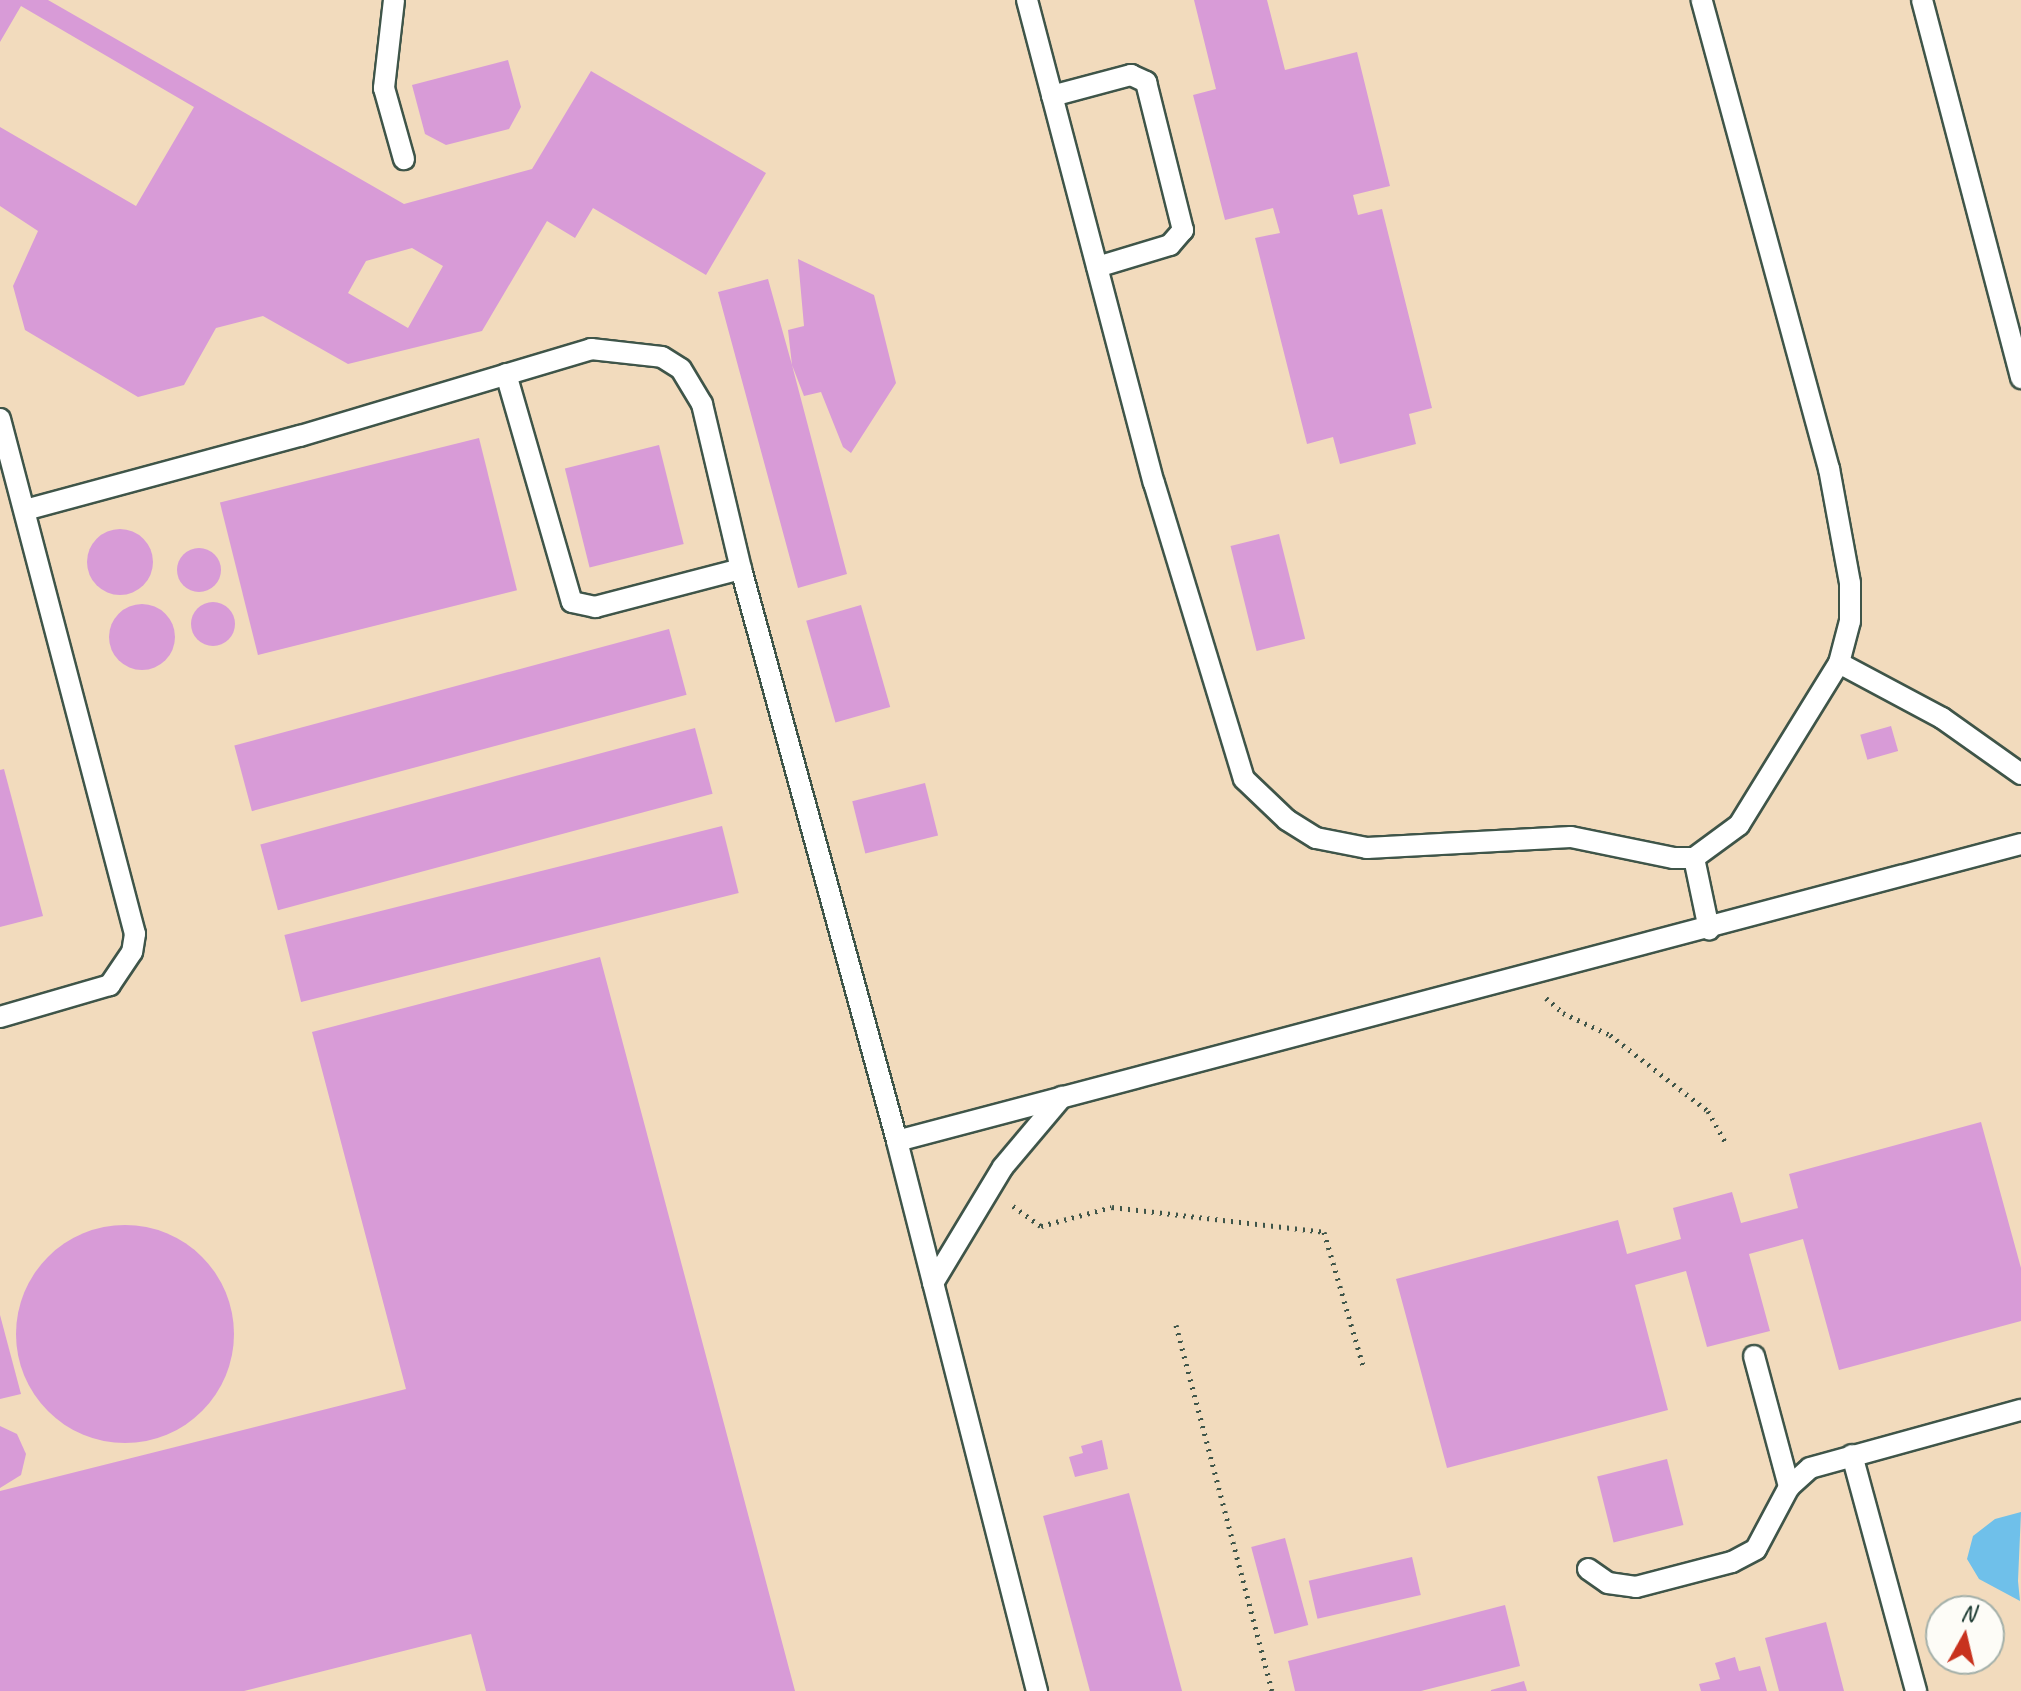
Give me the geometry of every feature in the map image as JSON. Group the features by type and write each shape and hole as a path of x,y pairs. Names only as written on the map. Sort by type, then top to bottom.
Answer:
{"lane":[{"path":"394,0 384,88 404,159"},
{"path":"1027,0 1154,483 1240,764 1260,798 1316,838 1367,848 1571,837 1694,858 1739,825 1839,663 1850,621 1850,583 1829,469 1702,0"},
{"path":"1922,0 2021,378"},
{"path":"1052,96 1131,75 1146,82 1183,230 1170,245 1097,267"},
{"path":"25,510 591,349 662,357 681,369 702,404 741,569 897,1141 1037,1691"},
{"path":"506,374 572,602 595,607 741,569"},
{"path":"0,419 135,934 132,952 110,985 0,1017"},
{"path":"1839,663 1942,718 2021,774"},
{"path":"897,1141 1709,929 2021,844"},
{"path":"1694,858 1709,929"},
{"path":"933,1283 989,1189 1062,1097"},
{"path":"1754,1356 1789,1487"},
{"path":"1588,1569 1608,1583 1636,1587 1732,1562 1756,1549 1789,1487 1810,1468 2021,1410"},
{"path":"1852,1455 1916,1691"}],"path":[{"path":"1563,1013 1610,1035 1708,1111 1726,1143"},
{"path":"989,1189 1041,1226 1112,1207 1324,1232 1364,1369"},
{"path":"1176,1325 1272,1691"}],"water":[{"path":"2021,1512 2020,1601 1979,1579 1967,1559 1973,1536 1995,1519"}],"building":[{"path":"0,0 48,0 404,204 532,169 591,71 766,173 706,275 593,208 575,238 547,221 482,331 348,364 263,316 216,328 184,385 138,397 25,330 13,286 38,231 0,206 0,127 136,206 194,107 21,6 0,42","holes":["412,248 443,266 408,328 348,293 366,261"]},
{"path":"1194,0 1267,0 1285,70 1357,52 1390,186 1353,195 1358,215 1382,209 1432,408 1409,414 1416,444 1340,464 1333,437 1307,444 1255,238 1280,233 1273,208 1225,220 1193,95 1216,89"},
{"path":"508,60 521,107 509,129 446,145 425,134 412,85"},
{"path":"798,259 874,295 896,383 851,453 843,447 821,392 804,396 792,365 788,330 804,326"},
{"path":"768,279 847,574 798,588 718,292"},
{"path":"479,438 517,590 258,655 220,503"},
{"path":"659,445 684,544 590,567 565,468"},
{"path":"120,529 133,531 143,539 151,549 151,575 143,585 133,593 120,595 107,593 97,585 89,575 87,562 89,549 97,539 107,531"},
{"path":"1279,534 1305,639 1257,651 1230,546"},
{"path":"199,548 215,554 221,570 215,586 199,592 183,586 177,570 183,554"},
{"path":"213,602 229,608 235,624 229,640 213,646 197,640 191,624 197,608"},
{"path":"142,604 155,606 165,614 173,624 173,650 165,660 155,668 142,670 129,668 119,660 111,650 109,637 111,624 119,614 129,606"},
{"path":"861,605 890,707 835,723 806,621"},
{"path":"669,629 687,695 252,811 234,745"},
{"path":"1891,726 1898,751 1867,760 1860,735"},
{"path":"695,728 713,794 278,910 260,844"},
{"path":"4,769 43,916 0,927 0,770"},
{"path":"925,783 938,835 865,854 852,801"},
{"path":"722,826 739,893 301,1002 284,935"},
{"path":"600,957 795,1691 486,1691 471,1634 244,1691 0,1691 0,1491 406,1389 312,1032"},
{"path":"1981,1122 2021,1268 2021,1321 1839,1370 1803,1239 1749,1254 1770,1331 1707,1347 1686,1271 1635,1285 1668,1410 1447,1468 1396,1279 1618,1220 1627,1254 1681,1239 1673,1208 1732,1192 1741,1223 1798,1208 1789,1174"},
{"path":"125,1225 167,1233 202,1257 226,1292 234,1334 226,1376 202,1411 167,1435 125,1443 83,1435 48,1411 24,1376 16,1334 24,1292 48,1257 83,1233"},
{"path":"0,1315 21,1394 0,1399"},
{"path":"0,1426 17,1434 26,1454 21,1475 0,1488"},
{"path":"1102,1440 1108,1469 1075,1477 1069,1457 1083,1453 1081,1446"},
{"path":"1667,1459 1683,1525 1614,1542 1597,1476"},
{"path":"1129,1493 1182,1691 1090,1691 1043,1516"},
{"path":"1285,1538 1308,1625 1274,1634 1251,1547"},
{"path":"1412,1557 1421,1595 1317,1619 1309,1581"},
{"path":"1505,1605 1520,1666 1421,1691 1295,1691 1288,1661"},
{"path":"1826,1622 1844,1691 1779,1691 1765,1638"},
{"path":"1735,1657 1739,1671 1760,1666 1767,1691 1701,1691 1699,1684 1720,1679 1715,1663"},
{"path":"1524,1681 1527,1691 1491,1691 1491,1690"}]}
